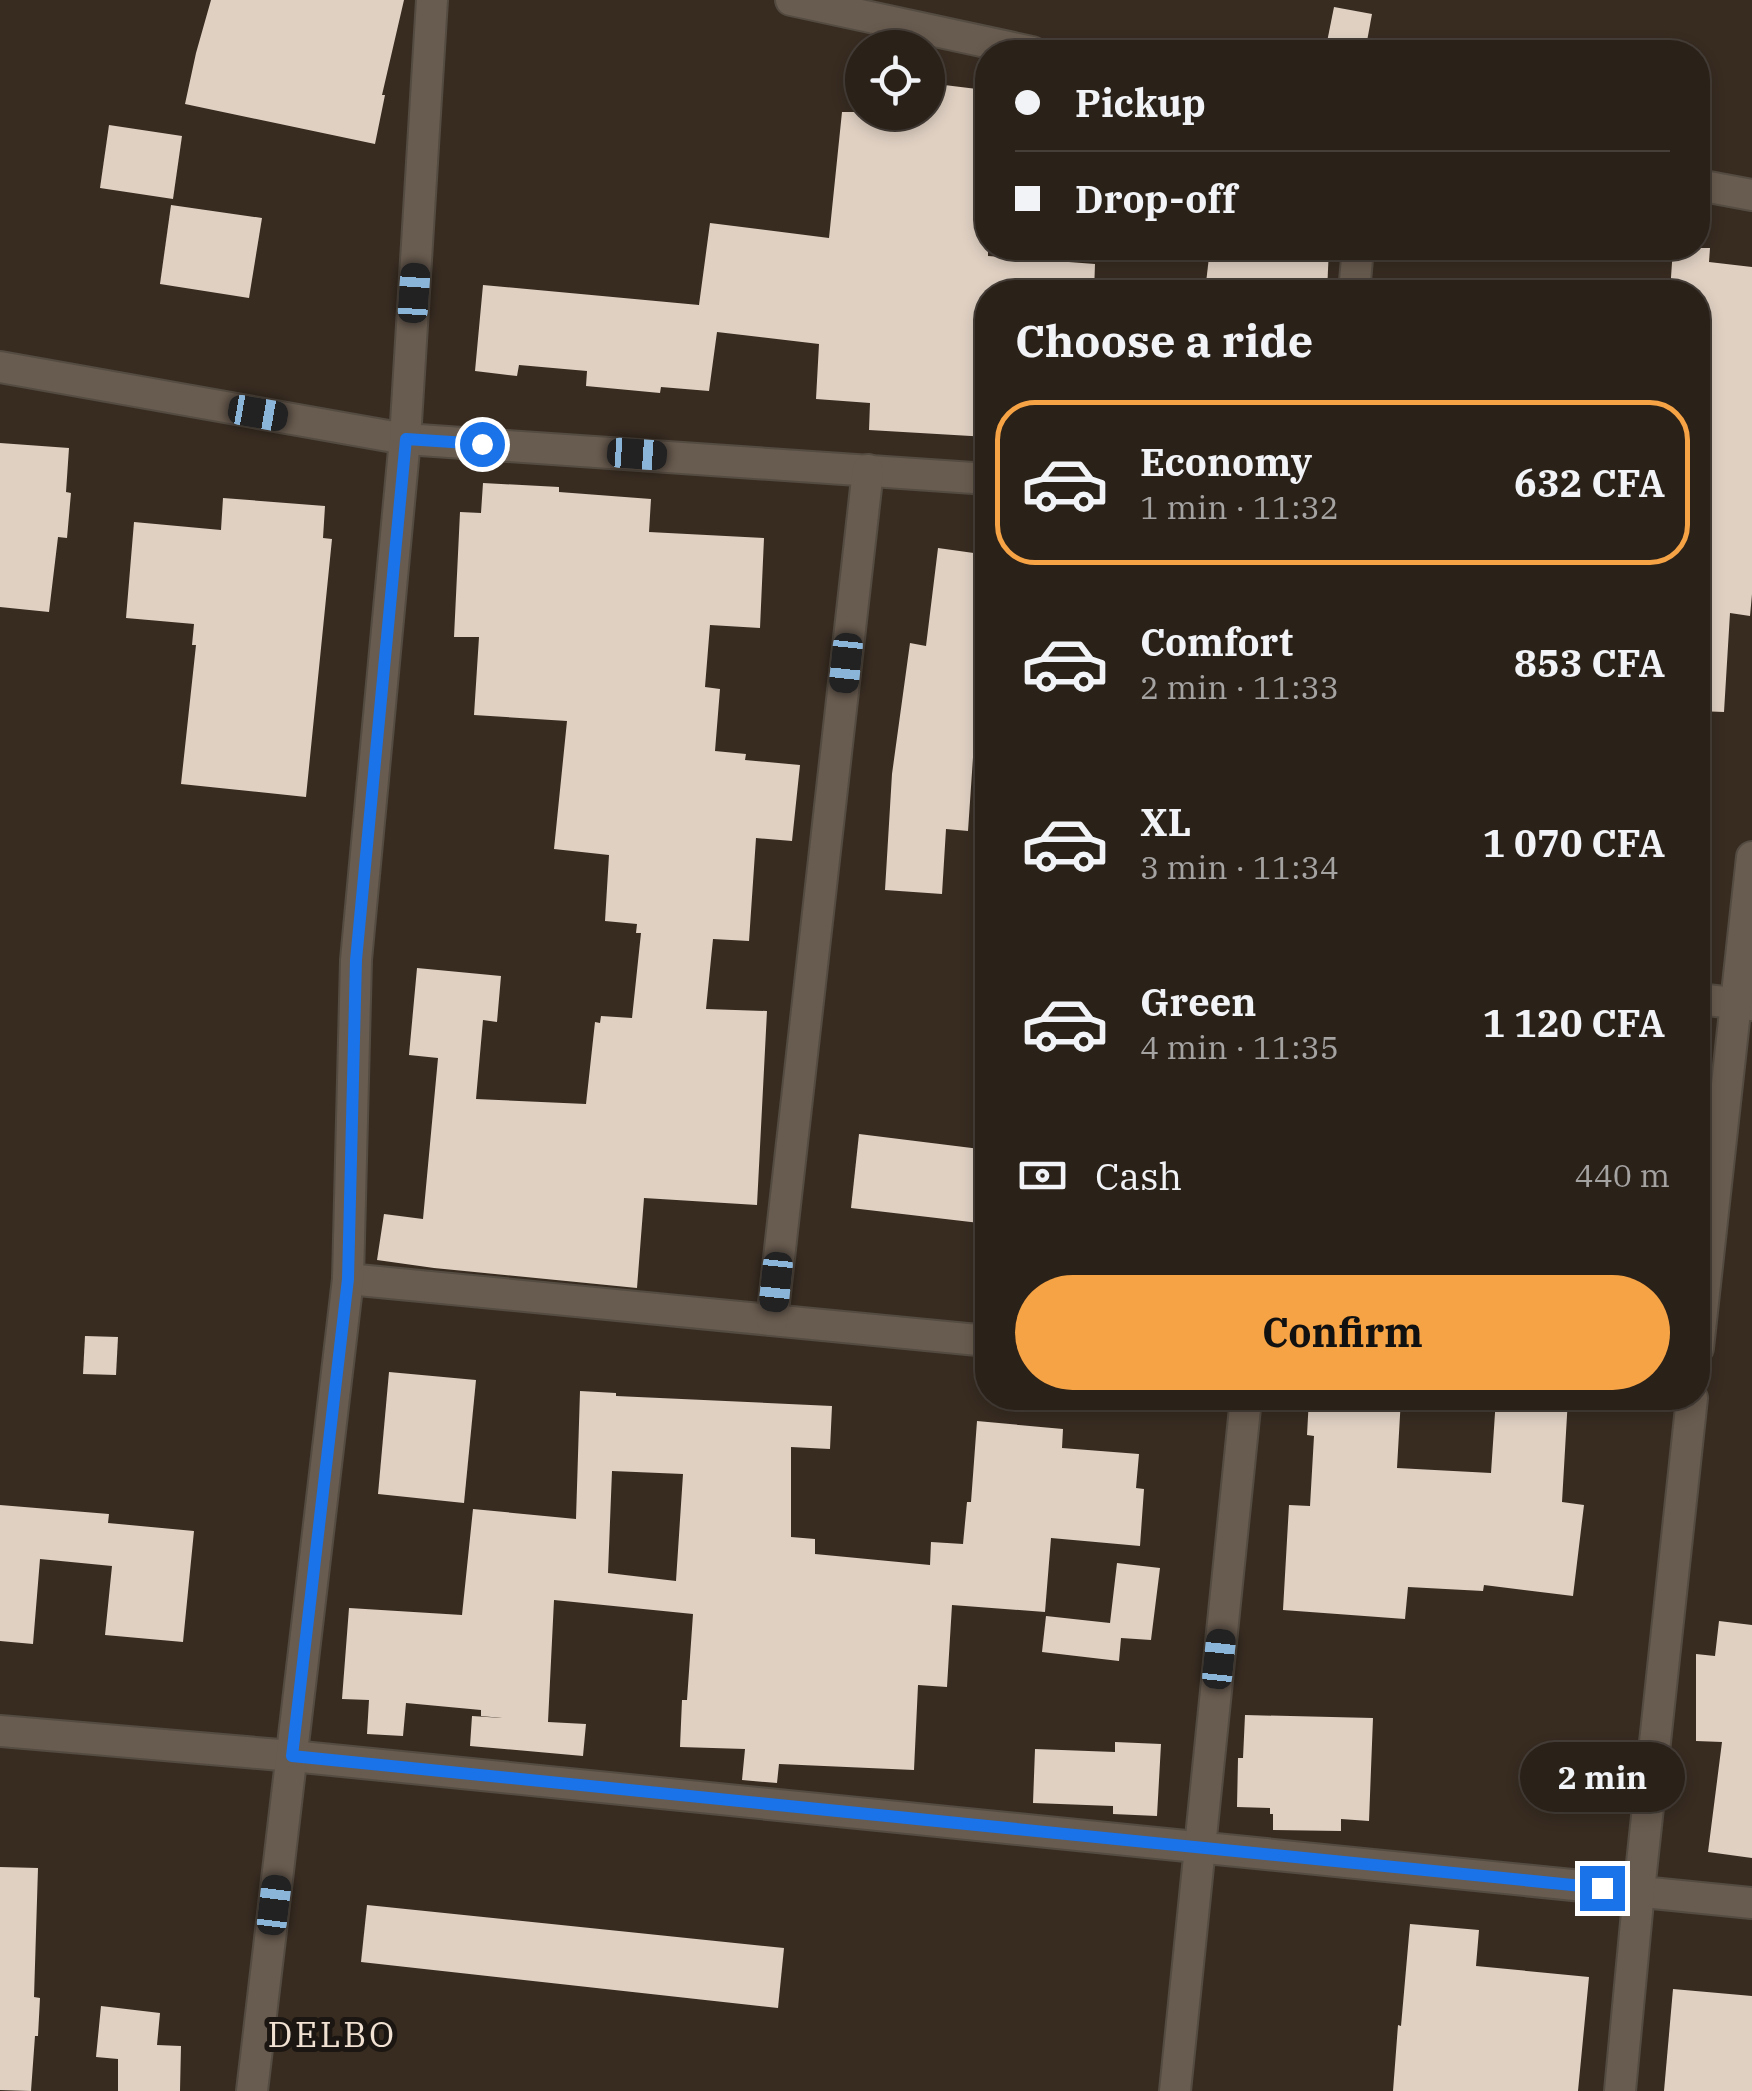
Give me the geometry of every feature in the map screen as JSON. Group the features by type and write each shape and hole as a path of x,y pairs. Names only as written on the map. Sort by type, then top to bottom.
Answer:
{"street":[{"path":"252,2091 348,1279 356,960 406,439 432,0"},
{"path":"792,0 977,40"},
{"path":"1710,187 1752,194"},
{"path":"0,367 406,439 975,478"},
{"path":"772,1320 868,470"},
{"path":"1710,1258 1744,1004 1752,857"},
{"path":"1710,1000 1744,1004"},
{"path":"348,1279 975,1340"},
{"path":"1175,2091 1245,1410"},
{"path":"1620,2091 1691,1410"},
{"path":"0,1731 292,1756 1752,1903"}],"building":[{"path":"211,0 404,0 375,144 185,104"},
{"path":"1334,7 1372,14 1367,40 1327,40"},
{"path":"945,85 975,89 975,260 1095,264 1094,280 975,280 975,436 869,430 870,403 816,399 819,344 717,332 709,391 661,387 660,393 586,386 587,371 519,365 517,376 475,371 483,285 699,305 710,223 829,238 842,112 845,130 945,130"},
{"path":"109,125 182,136 173,199 100,188"},
{"path":"171,205 262,218 249,298 160,284"},
{"path":"1209,260 1328,260 1328,280 1206,280"},
{"path":"1672,260 1709,260 1752,267 1752,594 1750,616 1730,613 1724,712 1710,711 1710,280 1671,280"},
{"path":"0,443 69,448 67,538 58,537 49,612 0,607"},
{"path":"483,483 559,487 559,492 651,499 649,532 764,538 760,628 710,625 705,687 720,689 715,751 746,754 745,760 800,765 792,841 756,838 749,941 713,939 706,1009 767,1011 757,1205 644,1198 637,1288 377,1260 384,1214 423,1219 438,1058 409,1055 417,968 501,976 497,1022 483,1020 476,1099 586,1104 595,1022 600,1023 601,1016 632,1018 641,933 636,933 637,924 605,921 609,855 554,849 567,721 474,715 479,637 454,637 460,512 481,513"},
{"path":"223,498 325,506 323,538 332,539 306,797 181,784 196,645 192,645 194,624 126,618 134,522 221,530"},
{"path":"938,548 975,553 975,728 968,831 946,829 942,894 885,890 892,774 910,643 926,646"},
{"path":"859,1134 975,1148 975,1222 851,1208"},
{"path":"85,1336 118,1337 116,1375 83,1374"},
{"path":"389,1372 476,1380 464,1503 378,1494"},
{"path":"580,1391 832,1406 830,1449 791,1447 791,1537 815,1539 815,1554 930,1565 931,1542 963,1544 967,1502 971,1502 977,1421 1063,1429 1062,1448 1139,1454 1136,1488 1144,1489 1140,1546 1051,1538 1045,1612 952,1605 947,1687 918,1685 914,1770 779,1764 777,1783 742,1780 745,1749 680,1747 693,1614 554,1600 548,1722 586,1724 583,1756 470,1746 472,1716 502,1718 481,1716 481,1710 406,1703 403,1736 367,1734 369,1700 342,1699 349,1608 462,1615 473,1509 576,1519","holes":["612,1471 683,1474 676,1581 608,1573"]},
{"path":"1308,1410 1400,1410 1397,1468 1491,1473 1495,1410 1567,1410 1562,1502 1584,1505 1573,1596 1484,1585 1483,1591 1408,1587 1405,1619 1283,1610 1289,1505 1310,1506 1314,1436 1307,1435"},
{"path":"0,1505 109,1514 108,1523 194,1531 183,1642 105,1635 112,1566 40,1559 33,1644 0,1641"},
{"path":"1117,1563 1160,1568 1151,1640 1121,1638 1119,1661 1042,1652 1046,1616 1110,1623"},
{"path":"1719,1621 1752,1625 1752,1858 1708,1852 1722,1742 1696,1741 1696,1654 1715,1656"},
{"path":"1245,1715 1373,1718 1369,1821 1341,1819 1341,1831 1273,1830 1270,1808 1237,1807 1238,1758 1243,1758"},
{"path":"1115,1742 1161,1744 1157,1816 1113,1814 1113,1806 1033,1803 1035,1749 1115,1752"},
{"path":"0,1867 38,1868 34,1997 40,1998 31,2091 0,2090"},
{"path":"367,1905 784,1948 778,2008 361,1962"},
{"path":"1410,1924 1479,1930 1476,1966 1589,1977 1578,2091 1393,2091"},
{"path":"1673,1989 1752,1996 1752,2091 1664,2091"},
{"path":"101,2006 160,2013 157,2045 181,2046 180,2091 118,2091 118,2059 96,2057"}],"district":[{"name":"DELBO","path":"332,2034"}],"route":[{"path":"482,444 406,439 356,960 348,1279 292,1756 1602,1888"}]}
